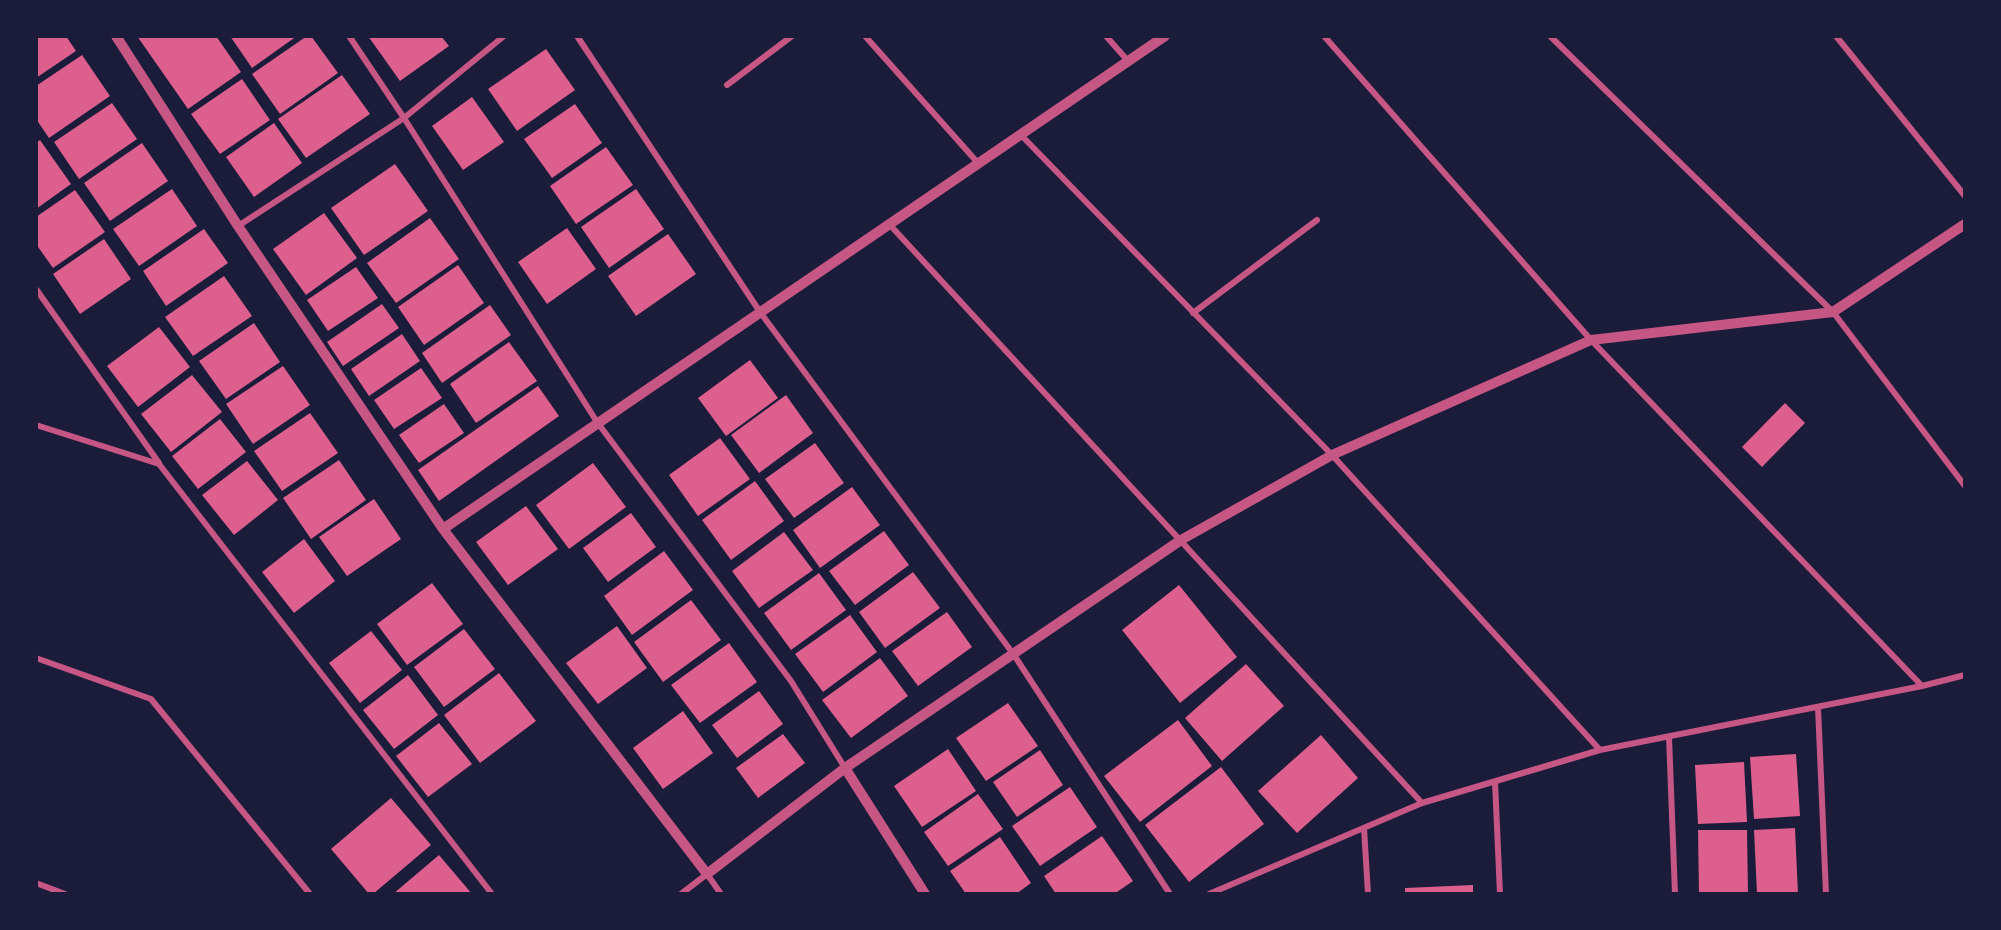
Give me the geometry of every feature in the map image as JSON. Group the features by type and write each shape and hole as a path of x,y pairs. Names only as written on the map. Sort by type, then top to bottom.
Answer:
{"street":[{"path":"116,36 238,226 443,529 721,894"},
{"path":"349,36 404,118 597,422 791,681 925,894"},
{"path":"238,226 404,118 504,36"},
{"path":"577,36 760,312 1014,655 1170,894"},
{"path":"727,86 792,36"},
{"path":"865,36 978,162"},
{"path":"1106,36 1128,61"},
{"path":"443,529 1165,36"},
{"path":"1324,36 1591,340 1922,686"},
{"path":"1550,36 1833,312 1965,486"},
{"path":"1836,36 1965,196"},
{"path":"1021,135 1332,456 1600,750"},
{"path":"1193,313 1317,220"},
{"path":"681,894 845,768 1182,540 1332,456 1591,340 1833,312 1965,224"},
{"path":"890,225 1422,803"},
{"path":"36,289 159,464 492,894"},
{"path":"36,425 159,464"},
{"path":"36,658 151,699 310,894"},
{"path":"1209,894 1422,803 1600,750 1922,686 1965,675"},
{"path":"1818,707 1826,894"},
{"path":"1669,736 1675,894"},
{"path":"1495,782 1500,894"},
{"path":"1364,828 1368,894"},
{"path":"36,883 65,894"}],"building":[{"path":"36,36 66,36 76,51 36,78"},
{"path":"137,36 216,36 241,72 188,109"},
{"path":"230,36 297,36 252,68"},
{"path":"307,36 311,36 338,73 280,114 252,74"},
{"path":"368,36 441,36 449,46 400,81"},
{"path":"546,49 575,90 517,131 488,89"},
{"path":"82,55 110,96 49,138 36,119 36,86"},
{"path":"342,75 370,114 306,158 278,119"},
{"path":"242,79 270,120 220,154 191,114"},
{"path":"472,97 504,142 463,170 432,126"},
{"path":"112,103 137,139 79,179 54,142"},
{"path":"575,104 602,143 552,178 524,139"},
{"path":"274,123 302,163 254,197 226,157"},
{"path":"40,140 71,184 36,209 36,143"},
{"path":"142,143 168,181 110,221 84,183"},
{"path":"606,147 633,185 576,224 550,186"},
{"path":"395,164 428,211 364,255 331,208"},
{"path":"172,189 197,226 139,266 113,229"},
{"path":"636,189 664,229 609,268 581,227"},
{"path":"75,190 105,232 53,268 36,244 36,217"},
{"path":"324,213 357,258 306,295 273,249"},
{"path":"430,218 459,259 396,303 367,263"},
{"path":"567,228 596,269 547,304 518,262"},
{"path":"204,229 228,263 166,306 143,271"},
{"path":"668,234 696,274 636,316 608,276"},
{"path":"104,239 131,279 80,314 53,274"},
{"path":"458,265 484,303 424,345 398,307"},
{"path":"356,267 378,298 328,331 307,300"},
{"path":"224,276 252,316 193,356 165,317"},
{"path":"382,304 399,328 343,366 327,342"},
{"path":"490,305 511,335 442,383 422,353"},
{"path":"254,323 280,362 226,399 199,361"},
{"path":"159,327 190,367 138,407 107,366"},
{"path":"402,334 420,361 369,396 351,369"},
{"path":"509,342 537,381 476,423 450,384"},
{"path":"750,360 778,398 726,436 698,398"},
{"path":"283,366 310,405 253,444 226,404"},
{"path":"421,368 442,398 394,429 374,400"},
{"path":"192,375 222,412 171,452 141,414"},
{"path":"538,386 559,416 439,501 418,470"},
{"path":"786,395 813,433 759,473 731,435"},
{"path":"1785,403 1805,423 1762,467 1742,447"},
{"path":"444,404 464,433 419,463 399,435"},
{"path":"310,413 338,453 282,491 254,451"},
{"path":"220,419 246,452 198,489 172,456"},
{"path":"720,438 750,479 698,516 669,475"},
{"path":"815,443 844,483 794,518 765,479"},
{"path":"339,460 366,500 311,539 283,498"},
{"path":"247,461 278,500 234,535 202,495"},
{"path":"593,463 626,507 569,549 536,505"},
{"path":"755,481 784,521 731,560 702,520"},
{"path":"852,487 880,525 820,568 793,530"},
{"path":"374,499 401,539 347,576 319,537"},
{"path":"526,506 558,549 508,585 476,542"},
{"path":"631,513 656,547 608,582 583,548"},
{"path":"884,531 909,565 855,605 829,571"},
{"path":"784,532 813,570 759,608 732,571"},
{"path":"304,539 335,581 294,613 262,572"},
{"path":"664,551 693,590 632,635 604,596"},
{"path":"913,572 940,608 885,648 859,612"},
{"path":"819,573 846,610 791,650 764,613"},
{"path":"432,583 463,624 407,665 377,624"},
{"path":"1179,585 1237,657 1180,703 1122,630"},
{"path":"691,600 721,640 663,682 634,642"},
{"path":"947,612 972,647 918,686 892,651"},
{"path":"850,615 877,652 823,692 795,654"},
{"path":"617,626 647,668 598,704 566,663"},
{"path":"464,629 495,669 444,707 414,667"},
{"path":"371,631 402,670 360,703 329,663"},
{"path":"729,643 757,682 700,723 671,685"},
{"path":"880,658 908,696 851,738 822,700"},
{"path":"1246,664 1284,706 1222,761 1185,718"},
{"path":"499,673 536,721 480,763 444,715"},
{"path":"408,675 438,715 394,749 363,710"},
{"path":"759,691 783,724 737,758 712,725"},
{"path":"1008,703 1038,746 986,781 956,738"},
{"path":"683,711 713,753 663,789 633,748"},
{"path":"1178,720 1212,766 1140,822 1104,776"},
{"path":"439,723 472,764 428,797 396,756"},
{"path":"783,734 805,763 758,798 736,768"},
{"path":"1321,735 1358,778 1297,833 1258,791"},
{"path":"948,749 976,791 922,827 894,786"},
{"path":"1040,750 1063,785 1017,817 993,782"},
{"path":"1796,754 1800,816 1754,819 1750,757"},
{"path":"1744,762 1747,822 1698,824 1695,765"},
{"path":"1221,767 1264,824 1189,882 1145,825"},
{"path":"1070,787 1097,827 1040,866 1012,826"},
{"path":"978,794 1003,829 948,866 924,832"},
{"path":"391,798 431,845 373,894 369,894 331,849"},
{"path":"1795,828 1798,894 1757,894 1754,830"},
{"path":"1698,830 1747,830 1748,894 1699,894"},
{"path":"1102,836 1133,881 1114,894 1056,894 1044,876"},
{"path":"1000,837 1031,883 1016,894 966,894 950,871"},
{"path":"439,855 472,894 393,894"},
{"path":"1473,885 1473,894 1405,894 1405,888"}]}
